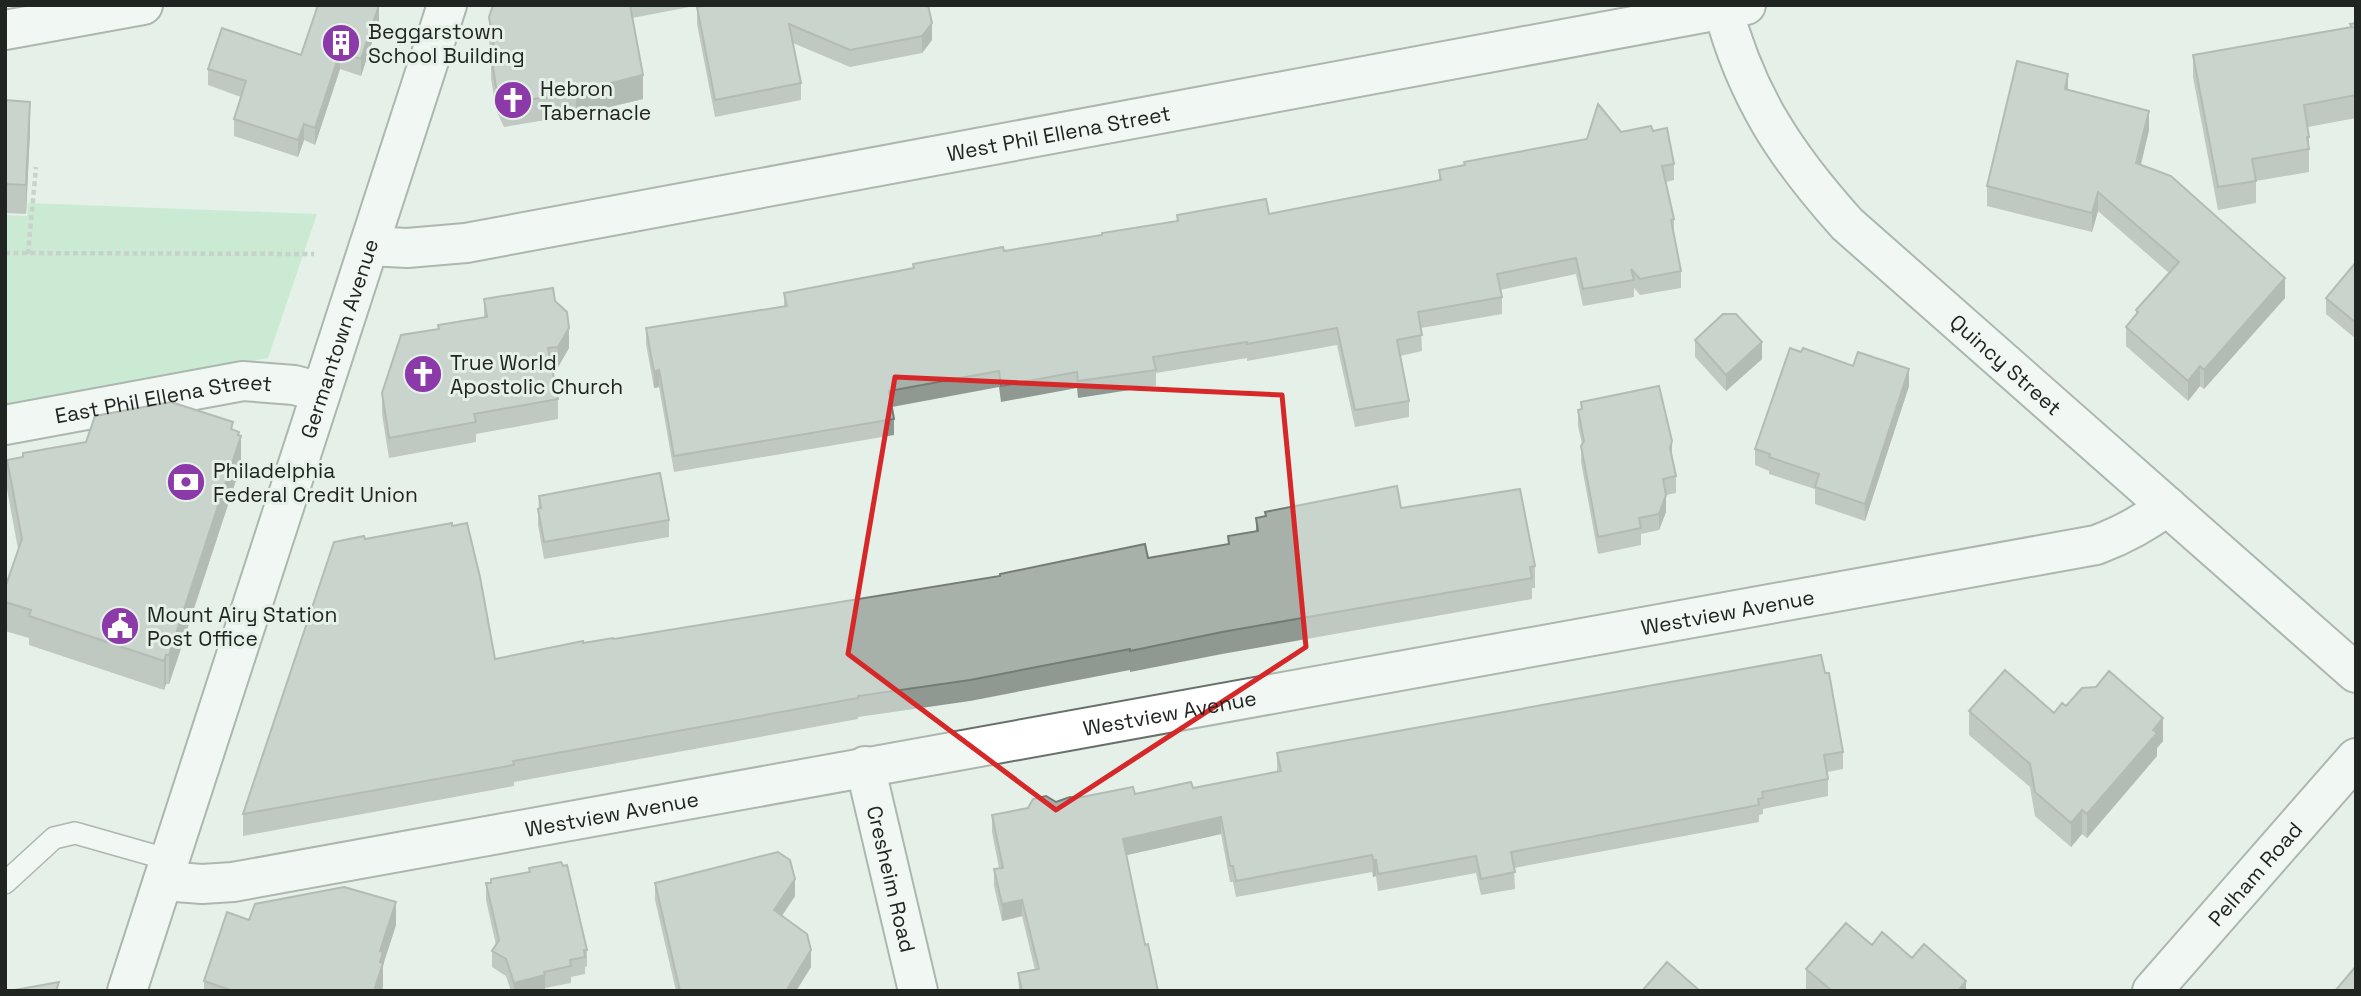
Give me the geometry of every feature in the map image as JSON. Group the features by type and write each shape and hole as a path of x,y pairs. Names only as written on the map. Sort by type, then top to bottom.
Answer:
{"street":[{"path":"5,30 143,5"},
{"name":"Germantown Avenue","path":"127,991 447,5"},
{"name":"West Phil Ellena Street","path":"369,246 407,248 466,243 1730,7"},
{"name":"Quincy Street","path":"1730,7 1741,63 1758,103 1783,146 1812,185 1886,260 2356,673"},
{"name":"East Phil Ellena Street","path":"5,425 243,381 294,385 321,392"},
{"name":"Westview Avenue","path":"166,871 202,884 233,882 2096,545 2128,533 2166,506"},
{"name":"Pelham Road","path":"2152,991 2356,758"},
{"name":"Cresheim Road","path":"865,766 918,991"}],"lane":[{"path":"5,883 54,838 75,833 166,871"}],"path":[{"path":"28,254 36,167"},
{"path":"5,253 314,254"}],"highlighted area":[{"path":"895,377 1282,395 1306,647 1056,810 848,654"}],"green space":[{"path":"28,203 317,214 268,358 5,406 5,215 27,216"}],"building":[{"path":"318,5 379,5 361,59 340,52 315,128 304,124 298,140 234,119 246,81 208,69 222,28 301,55"},
{"path":"493,5 630,5 643,75 576,92 504,104 496,87 491,55 495,54 489,17"},
{"path":"928,5 932,23 922,36 850,50 789,24 801,83 715,100 697,7"},
{"path":"2356,23 2356,95 2304,105 2309,149 2252,159 2256,181 2218,187 2193,55 2352,27 2350,24"},
{"path":"2017,61 2068,74 2065,89 2149,111 2136,163 2171,176 2285,278 2204,370 2200,366 2188,381 2126,327 2138,312 2136,310 2179,262 2098,192 2092,213 1987,186"},
{"path":"5,100 30,102 26,185 5,184"},
{"path":"1598,104 1621,132 1651,126 1653,131 1667,128 1674,164 1662,166 1674,219 1671,220 1681,271 1640,279 1631,269 1634,280 1583,289 1576,258 1497,274 1502,297 1418,312 1422,335 1397,340 1409,401 1355,410 1337,328 1153,357 1156,370 1078,381 1077,372 1001,386 999,371 889,391 894,419 674,456 659,370 654,372 646,328 787,306 784,293 914,268 913,264 1003,247 1004,251 1102,235 1178,221 1177,215 1266,199 1269,214 1441,180 1439,170 1465,165 1464,162 1587,139"},
{"path":"2356,262 2356,323 2326,298"},
{"path":"553,288 555,301 567,312 569,328 558,347 548,348 558,399 474,414 476,422 389,438 382,393 401,335 439,329 438,325 487,317 484,299"},
{"path":"1723,314 1736,314 1762,342 1726,375 1695,340"},
{"path":"1790,348 1801,352 1803,348 1853,366 1858,352 1909,369 1865,504 1815,487 1819,474 1769,457 1770,454 1755,449"},
{"path":"1659,386 1672,441 1670,448 1676,476 1663,479 1666,495 1659,514 1639,518 1641,528 1598,537 1581,446 1584,441 1578,410 1582,409 1581,402"},
{"path":"171,402 233,422 231,429 239,432 238,435 241,436 169,655 166,655 164,661 29,616 31,610 5,602 5,588 22,539 7,460 23,457 23,453 86,442 95,416"},
{"path":"660,473 669,520 544,542 538,509 541,508 539,496"},
{"path":"1397,486 1401,508 1520,489 1535,566 1530,567 1532,578 1222,632 970,680 858,696 513,761 514,765 243,814 334,542 452,523 452,526 467,523 495,659 583,641 614,639 1000,576 1145,544 1148,558 1229,544 1228,536 1258,531 1256,518 1266,516 1265,512"},
{"path":"1821,655 1825,673 1829,673 1843,752 1824,755 1828,779 1762,792 1763,798 1758,799 1759,805 1511,852 1515,872 1481,879 1476,856 1378,874 1376,860 1373,860 1372,855 1236,881 1233,866 1230,866 1221,817 1123,839 1145,945 1148,944 1158,991 1022,991 1018,973 1039,969 1022,900 1002,904 994,869 1003,868 992,815 1028,808 1033,799 1046,796 1056,802 1070,797 1133,787 1135,794 1191,782 1193,788 1281,771 1277,753 1281,752"},
{"path":"2005,670 2054,713 2062,703 2066,706 2082,688 2096,687 2109,671 2163,718 2153,730 2157,733 2087,814 2082,810 2071,823 2035,792 2030,764 1969,711"},
{"path":"778,852 790,860 795,879 774,910 807,934 811,950 786,991 680,991 655,883"},
{"path":"561,862 563,866 567,865 587,950 584,950 585,957 570,960 571,966 514,983 506,959 492,951 499,940 486,883 491,883 491,879 530,872 529,868"},
{"path":"344,887 396,902 380,951 383,952 380,962 383,963 374,991 233,991 204,981 227,912 249,920 255,904"},
{"path":"1846,923 1872,945 1882,932 1912,958 1924,944 1966,981 1958,991 1832,991 1806,969"},
{"path":"1667,962 1700,991 1642,991"},
{"path":"2356,966 2356,991 2335,991"},
{"path":"59,982 56,991 9,991"}],"place":[{"name":"Beggarstown School Building","path":"341,43"},
{"name":"Hebron Tabernacle","path":"513,100"},
{"name":"True World Apostolic Church","path":"423,374"},
{"name":"Philadelphia Federal Credit Union","path":"186,482"},
{"name":"Mount Airy Station Post Office","path":"120,626"}]}
